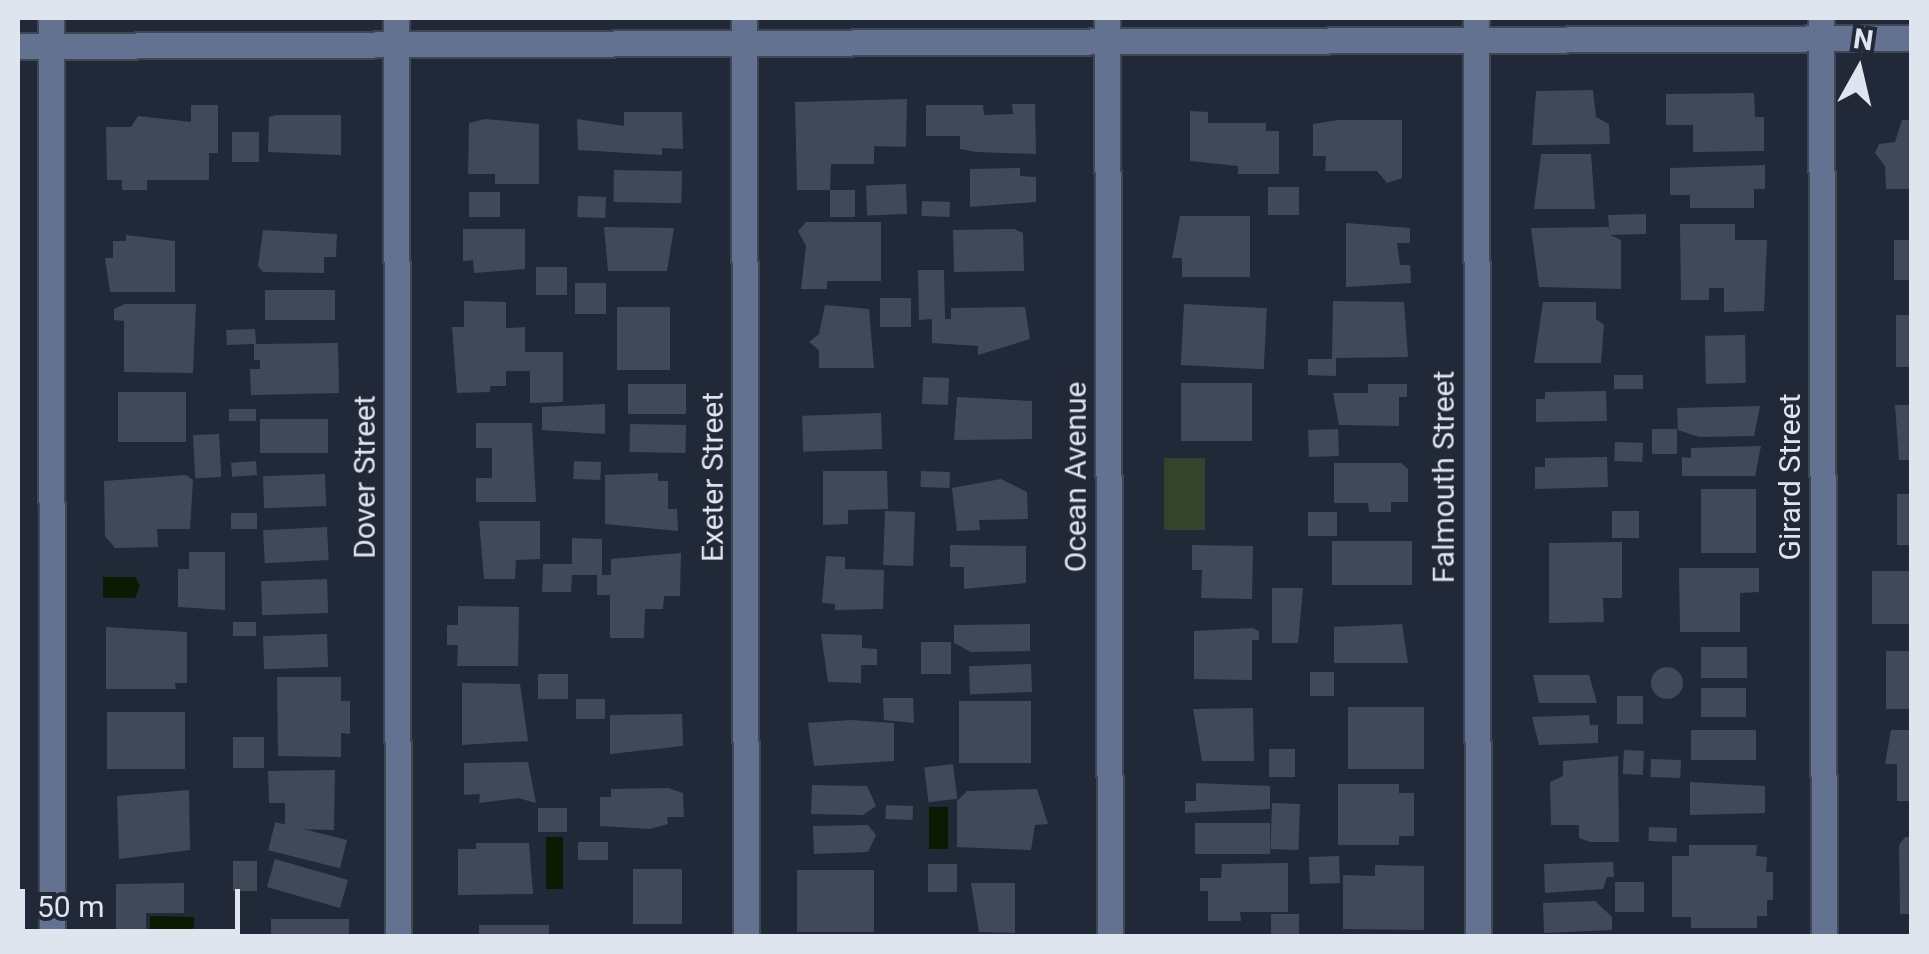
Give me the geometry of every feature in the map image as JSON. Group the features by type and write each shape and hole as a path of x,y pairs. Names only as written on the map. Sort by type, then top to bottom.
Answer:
{"street":[{"path":"51,18 52,936"},
{"name":"Dover Street","path":"396,18 398,936"},
{"name":"Falmouth Street","path":"1476,28 1478,936"},
{"path":"18,46 396,44 744,30 1821,28 1912,38"},
{"name":"Girard Street","path":"1821,28 1824,936"},
{"name":"Ocean Avenue","path":"1107,29 1110,936"},
{"name":"Exeter Street","path":"744,30 746,936"}],"shaded area":[{"path":"1164,458 1205,458 1205,530 1164,530"},
{"path":"103,577 135,577 140,586 135,598 103,598"},
{"path":"929,807 948,807 948,849 929,849"},
{"path":"546,837 563,837 563,889 546,889"},
{"path":"150,916 194,917 194,926 190,936 150,936"}],"building":[{"path":"1593,90 1596,117 1609,124 1610,144 1532,145 1536,91"},
{"path":"1754,93 1755,117 1764,117 1764,151 1693,152 1693,125 1666,125 1666,94"},
{"path":"907,99 906,147 874,146 874,164 831,164 830,190 797,190 795,102"},
{"path":"1012,104 1035,104 1036,154 976,152 960,149 960,136 926,136 926,105 983,105 984,115 1013,114"},
{"path":"191,105 218,105 218,153 209,153 209,180 147,180 147,190 122,190 122,180 107,180 106,127 131,127 138,116 191,122"},
{"path":"1190,111 1208,112 1208,123 1266,123 1266,131 1279,131 1279,174 1238,174 1238,166 1190,161"},
{"path":"624,112 682,112 683,149 662,148 662,155 578,150 577,119 624,126"},
{"path":"341,115 341,155 268,152 269,117"},
{"path":"485,119 539,124 539,184 495,184 495,174 468,174 469,123"},
{"path":"1402,120 1402,178 1387,183 1377,171 1325,171 1326,156 1313,156 1313,124"},
{"path":"1902,120 1912,120 1912,189 1886,189 1885,166 1875,153 1879,144 1895,142"},
{"path":"232,132 259,132 259,162 232,162"},
{"path":"1541,154 1591,154 1595,209 1534,209"},
{"path":"1765,165 1765,189 1754,189 1754,208 1690,208 1690,195 1670,195 1670,168"},
{"path":"1020,168 1020,176 1036,177 1036,202 970,207 970,169"},
{"path":"614,170 682,171 681,203 613,202"},
{"path":"906,184 907,214 867,215 866,185"},
{"path":"1268,187 1299,187 1299,215 1268,215"},
{"path":"830,190 855,190 855,217 830,217"},
{"path":"469,192 500,192 500,217 469,217"},
{"path":"578,196 606,197 605,218 577,217"},
{"path":"922,201 950,202 949,217 921,216"},
{"path":"1646,214 1646,234 1610,235 1621,240 1621,289 1539,287 1531,228 1609,227 1608,215"},
{"path":"1180,216 1250,216 1250,277 1182,277 1182,258 1172,258"},
{"path":"806,222 881,222 881,281 827,281 827,289 801,289 806,246 798,231"},
{"path":"1346,223 1410,228 1410,243 1397,243 1400,265 1410,265 1411,283 1346,287"},
{"path":"1680,224 1735,224 1735,240 1767,240 1764,311 1724,312 1724,288 1709,288 1709,300 1681,300"},
{"path":"604,227 674,228 667,271 608,271"},
{"path":"463,229 525,229 525,269 474,273 473,260 463,261"},
{"path":"1014,229 1023,233 1024,271 954,272 953,230"},
{"path":"263,230 337,234 336,257 324,257 324,273 263,272 258,266"},
{"path":"126,235 175,241 175,292 110,292 105,258 113,258 113,241 126,241"},
{"path":"1894,240 1912,240 1912,280 1894,280"},
{"path":"536,267 567,267 567,295 536,295"},
{"path":"918,270 944,270 945,319 951,319 951,308 1025,307 1030,339 978,355 978,346 932,343 932,319 919,320"},
{"path":"575,283 606,283 606,314 575,314"},
{"path":"265,290 335,290 335,320 265,320"},
{"path":"880,298 911,298 911,327 880,327"},
{"path":"464,301 506,302 506,328 525,327 525,352 563,352 563,402 530,403 530,371 506,371 506,386 490,386 490,392 457,393 452,327 464,327"},
{"path":"1333,301 1404,302 1408,357 1336,358 1336,376 1308,375 1308,359 1332,359"},
{"path":"1543,302 1596,302 1596,319 1604,325 1601,363 1534,363"},
{"path":"125,304 196,304 193,373 124,372 124,321 114,320 114,309"},
{"path":"1184,304 1267,308 1264,369 1181,365"},
{"path":"825,305 869,309 874,368 819,368 819,350 809,342 819,334"},
{"path":"617,307 670,307 670,370 617,370"},
{"path":"1896,315 1912,315 1912,367 1896,367"},
{"path":"255,329 256,344 338,343 339,393 251,395 250,369 260,369 260,360 254,360 254,344 227,345 226,330"},
{"path":"1745,335 1746,383 1706,384 1705,336"},
{"path":"1614,375 1643,375 1643,389 1614,389"},
{"path":"923,377 949,378 948,405 922,404"},
{"path":"1181,383 1252,383 1252,441 1181,441"},
{"path":"628,384 686,384 686,414 628,414"},
{"path":"1368,384 1407,384 1407,397 1399,397 1399,426 1339,425 1333,393 1368,393"},
{"path":"1606,391 1607,421 1536,422 1536,399 1545,399 1545,392"},
{"path":"118,392 186,392 186,442 118,442"},
{"path":"957,397 1032,401 1032,439 954,440"},
{"path":"605,404 605,434 542,430 542,407"},
{"path":"1895,405 1912,405 1911,460 1899,460"},
{"path":"1760,406 1754,436 1699,437 1678,430 1677,408"},
{"path":"229,409 256,409 256,421 229,421"},
{"path":"881,413 882,449 803,452 802,416"},
{"path":"260,419 328,419 328,453 260,453"},
{"path":"476,423 532,423 536,502 476,502 476,478 492,478 492,448 476,448"},
{"path":"630,424 686,425 686,453 630,452"},
{"path":"1338,429 1339,456 1309,457 1308,430"},
{"path":"1652,429 1677,429 1677,454 1652,454"},
{"path":"219,434 221,477 195,478 193,435"},
{"path":"1615,442 1643,443 1642,462 1614,461"},
{"path":"1761,446 1755,476 1682,476 1682,457 1691,458 1691,448"},
{"path":"1607,457 1608,487 1535,489 1535,467 1545,467 1545,458"},
{"path":"256,461 257,475 232,477 231,463"},
{"path":"574,461 601,462 600,480 573,479"},
{"path":"1334,463 1401,463 1408,469 1408,502 1391,502 1391,512 1369,512 1368,503 1334,503"},
{"path":"823,471 887,471 888,509 848,510 848,524 823,525"},
{"path":"921,471 950,472 949,488 920,487"},
{"path":"658,473 658,481 668,481 668,509 677,509 678,531 605,524 605,475"},
{"path":"325,474 326,506 264,508 263,476"},
{"path":"186,475 193,480 190,529 157,529 158,547 115,548 105,536 104,481"},
{"path":"1001,479 1027,492 1028,519 979,520 980,530 957,531 952,488"},
{"path":"1701,489 1756,489 1756,553 1701,553"},
{"path":"1897,494 1912,494 1912,545 1897,545"},
{"path":"885,511 915,512 913,566 883,565"},
{"path":"1612,511 1639,511 1639,538 1612,538"},
{"path":"1308,512 1337,512 1337,536 1308,536"},
{"path":"231,513 257,513 257,529 231,529"},
{"path":"479,521 540,521 540,559 516,560 515,579 484,579"},
{"path":"327,527 329,560 265,563 263,530"},
{"path":"572,538 602,539 602,575 611,575 611,559 681,553 680,596 664,596 663,609 645,609 644,638 610,638 610,595 597,595 597,575 572,575 571,592 542,592 543,564 572,564"},
{"path":"1332,541 1412,541 1412,585 1332,585"},
{"path":"1622,542 1622,598 1603,598 1604,622 1549,623 1549,543"},
{"path":"950,545 1026,546 1026,583 964,589 964,567 950,567"},
{"path":"1192,545 1253,546 1252,599 1201,598 1202,570 1192,570"},
{"path":"189,552 225,552 225,610 178,607 178,569 189,569"},
{"path":"826,556 845,557 845,569 884,570 883,609 835,610 835,604 822,603"},
{"path":"1679,568 1759,568 1759,592 1740,593 1740,632 1680,632"},
{"path":"1872,571 1912,571 1912,624 1872,624"},
{"path":"327,579 328,613 262,615 261,581"},
{"path":"1272,588 1303,588 1298,643 1272,643"},
{"path":"458,606 519,607 518,666 457,666 458,645 447,645 447,625 458,625"},
{"path":"233,622 256,622 256,636 233,636"},
{"path":"1030,624 1030,651 971,652 954,643 954,625"},
{"path":"1402,624 1408,663 1334,663 1334,627"},
{"path":"106,627 187,632 187,683 175,683 176,689 106,689"},
{"path":"1194,631 1259,631 1259,640 1252,640 1252,680 1194,679"},
{"path":"327,634 328,667 264,669 263,636"},
{"path":"821,634 862,635 862,648 877,649 877,665 861,665 861,683 828,682"},
{"path":"921,642 951,642 951,674 921,674"},
{"path":"1701,647 1747,647 1747,678 1701,678"},
{"path":"1886,651 1912,651 1912,709 1886,709"},
{"path":"1031,664 1032,692 970,694 969,666"},
{"path":"1667,667 1678,672 1683,683 1678,694 1667,699 1656,694 1651,683 1656,672"},
{"path":"1310,672 1334,672 1334,696 1310,696"},
{"path":"538,674 568,674 568,699 538,699"},
{"path":"1533,675 1589,675 1597,703 1539,703"},
{"path":"277,677 341,677 341,701 350,701 350,734 341,733 341,757 278,756"},
{"path":"462,683 520,684 528,741 462,745"},
{"path":"1701,688 1746,688 1746,717 1701,717"},
{"path":"1617,696 1643,696 1643,724 1617,724"},
{"path":"883,698 913,698 914,723 884,720"},
{"path":"576,699 605,699 605,719 576,719"},
{"path":"959,701 1031,701 1031,763 959,763"},
{"path":"1348,707 1424,707 1424,769 1348,769"},
{"path":"1253,708 1254,761 1202,761 1193,709"},
{"path":"107,712 185,712 185,769 107,769"},
{"path":"682,714 683,746 610,754 610,715"},
{"path":"1589,715 1590,725 1598,725 1598,743 1539,745 1532,717"},
{"path":"808,723 894,723 894,761 814,766"},
{"path":"1691,730 1756,730 1756,760 1691,760"},
{"path":"1891,730 1911,730 1912,801 1897,801 1897,764 1885,764"},
{"path":"233,737 264,737 264,768 233,768"},
{"path":"1269,749 1295,749 1295,777 1269,777"},
{"path":"1624,750 1644,751 1643,775 1623,774"},
{"path":"1618,756 1619,842 1590,842 1579,838 1579,825 1551,825 1550,782 1563,776 1563,761"},
{"path":"1651,759 1681,760 1680,778 1650,777"},
{"path":"528,762 536,803 518,798 479,803 480,794 464,795 464,763"},
{"path":"953,764 957,799 928,802 924,768"},
{"path":"335,770 334,830 285,829 285,803 269,803 268,771"},
{"path":"1690,782 1765,786 1765,813 1690,815"},
{"path":"1196,783 1270,786 1270,809 1185,813 1185,801 1196,801"},
{"path":"1338,784 1399,784 1399,793 1414,793 1414,836 1399,836 1399,845 1338,845"},
{"path":"812,785 867,786 876,806 863,815 811,814"},
{"path":"668,788 683,793 684,817 667,817 668,824 650,829 600,826 600,797 611,797 611,789"},
{"path":"1037,789 1048,824 1035,825 1031,850 957,847 957,801 967,791"},
{"path":"189,790 190,850 119,859 117,796"},
{"path":"1272,803 1300,804 1298,850 1270,849"},
{"path":"886,805 913,806 912,820 886,819"},
{"path":"538,808 567,808 567,832 538,832"},
{"path":"275,822 347,840 340,868 268,850"},
{"path":"1195,823 1270,823 1270,854 1195,854"},
{"path":"868,825 876,835 868,852 814,854 813,826"},
{"path":"1649,827 1677,828 1676,842 1649,841"},
{"path":"1905,837 1912,837 1912,914 1900,914 1899,845"},
{"path":"578,842 608,842 608,860 578,860"},
{"path":"476,843 529,843 533,894 458,895 458,849 476,849"},
{"path":"1689,845 1757,845 1756,856 1767,857 1766,872 1773,872 1773,900 1767,900 1767,916 1757,916 1757,928 1691,928 1691,917 1672,917 1672,856 1689,856"},
{"path":"1339,856 1340,883 1310,884 1309,857"},
{"path":"275,859 348,880 340,908 267,887"},
{"path":"233,861 257,861 257,891 233,891"},
{"path":"1613,862 1614,877 1607,877 1603,889 1545,893 1544,864"},
{"path":"1288,863 1288,912 1240,912 1241,921 1208,921 1208,891 1200,891 1200,878 1221,878 1222,864"},
{"path":"928,864 957,864 957,892 928,892"},
{"path":"1375,865 1424,866 1424,930 1343,929 1343,875 1375,876"},
{"path":"633,869 682,869 682,924 633,924"},
{"path":"797,870 874,870 874,932 797,932"},
{"path":"1615,882 1644,882 1644,912 1615,912"},
{"path":"184,883 184,913 146,913 146,933 116,933 116,884"},
{"path":"971,883 1015,883 1015,933 979,932"},
{"path":"1595,901 1612,917 1612,930 1544,933 1543,903"},
{"path":"1271,914 1299,914 1299,936 1271,936"},
{"path":"271,919 349,919 349,936 271,936"},
{"path":"479,925 549,925 549,936 479,936"}]}
